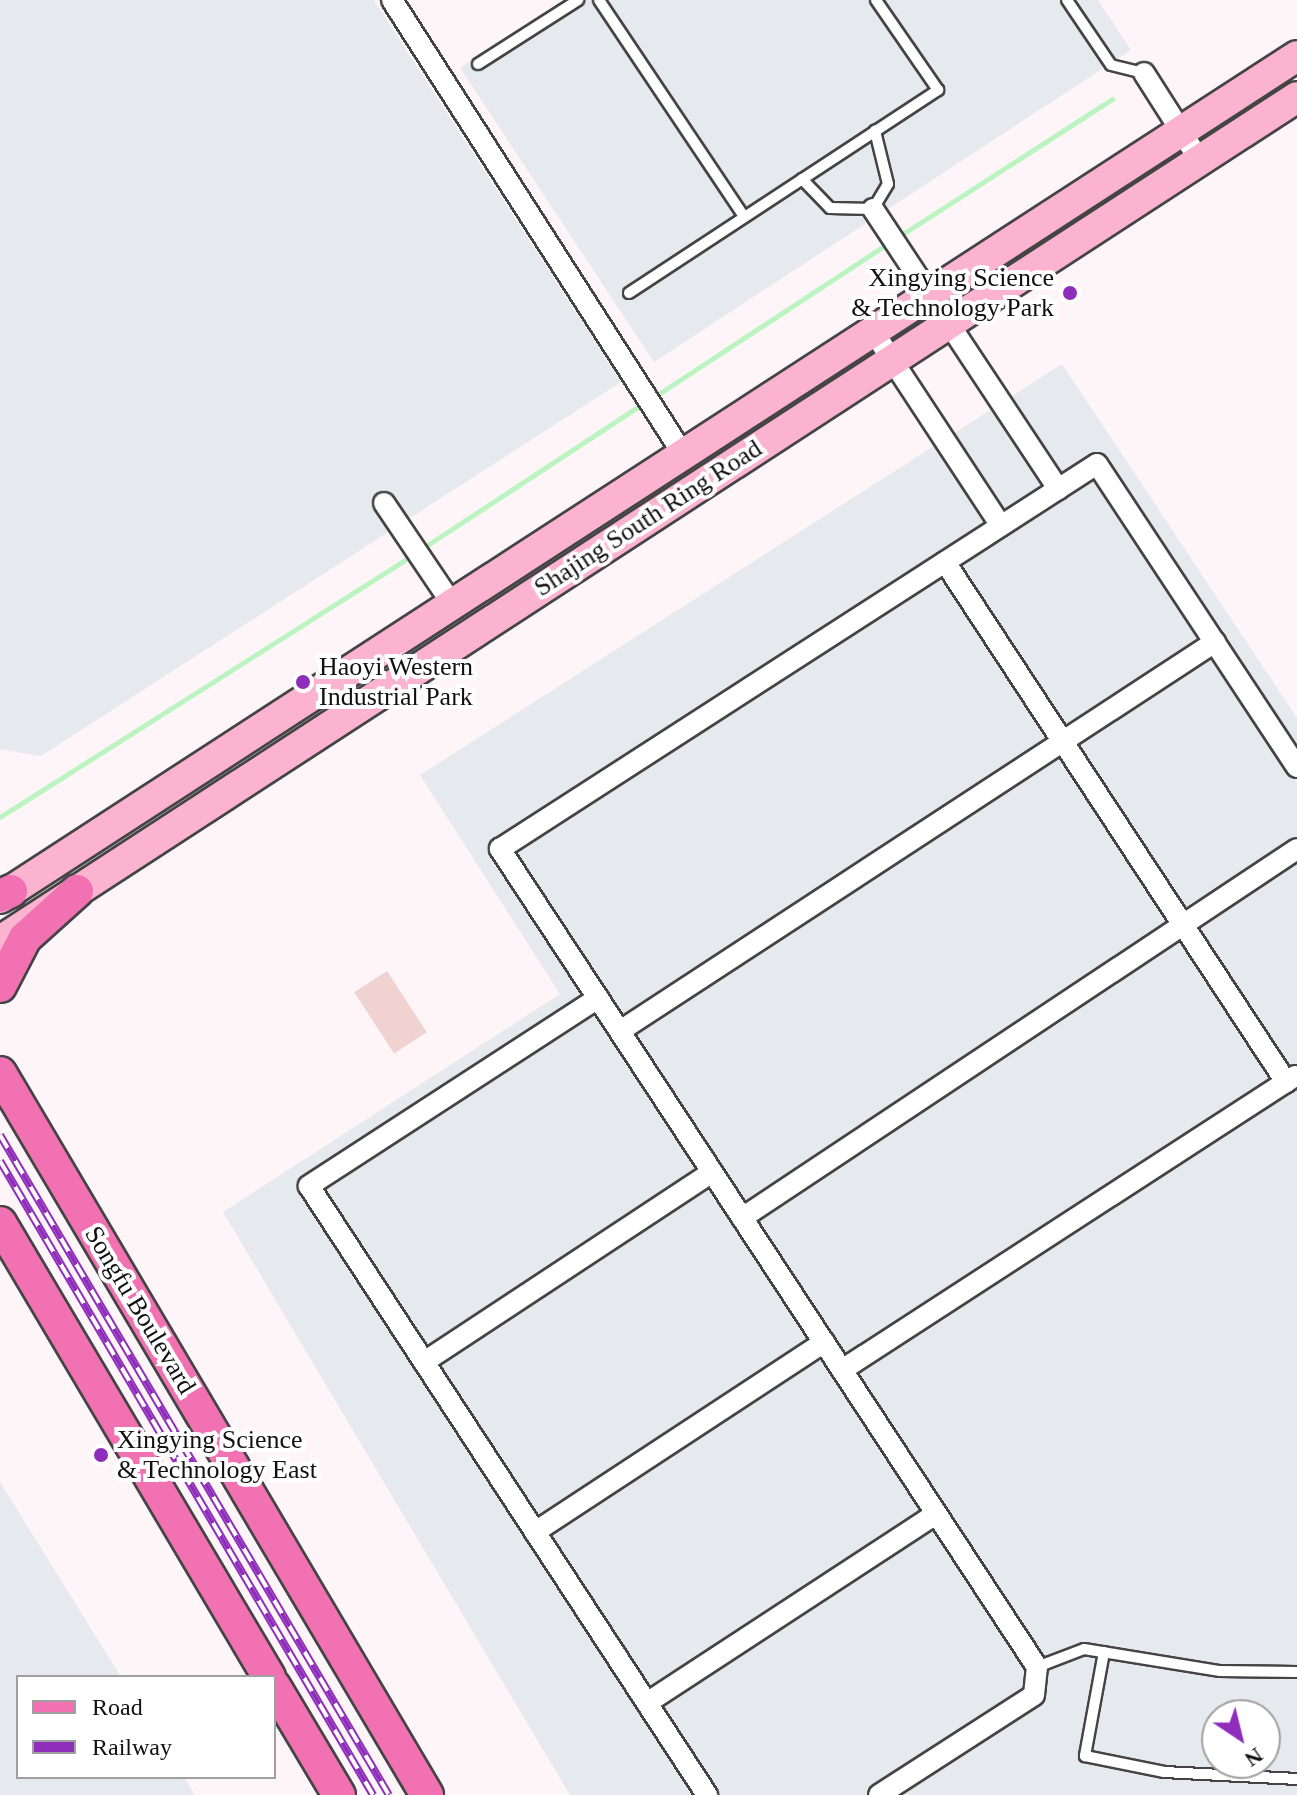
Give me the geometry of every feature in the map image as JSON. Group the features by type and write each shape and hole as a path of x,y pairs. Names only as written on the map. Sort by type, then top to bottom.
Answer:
{"main road":[{"name":"Shajing South Ring Road","path":"4,895 1297,56"},
{"name":"Shajing South Ring Road","path":"0,941 1297,97"},
{"path":"0,986 25,938 77,891"},
{"name":"Songfu Boulevard","path":"0,1053 7,1085 427,1795"},
{"path":"0,1223 268,1675"},
{"path":"276,1689 339,1795"}],"street":[{"path":"392,0 683,454"},
{"path":"1144,73 1200,161"},
{"path":"873,209 1058,489"},
{"path":"873,331 1001,526"},
{"path":"879,1795 1034,1695 1037,1667 500,849 1097,464 1297,767"},
{"path":"384,503 452,604"},
{"path":"842,1370 1291,1078 1183,926 945,562"},
{"path":"620,1031 1215,642"},
{"path":"742,1218 1297,849"},
{"path":"598,998 309,1186 707,1795"},
{"path":"424,1362 712,1172"},
{"path":"535,1532 824,1342"},
{"path":"647,1703 936,1514"}],"lane":[{"path":"478,64 578,0"},
{"path":"599,0 744,217"},
{"path":"629,293 938,90 876,0"},
{"path":"1067,0 1111,65 1144,73"},
{"path":"802,179 830,208 873,209 888,184 875,131"},
{"path":"1037,1667 1084,1649 1220,1671 1297,1672"},
{"path":"1104,1652 1085,1756 1164,1772 1297,1779"}],"shaded area":[{"path":"0,0 374,0 621,382 41,756 0,749"},
{"path":"564,0 1098,0 1131,50 654,362 460,68"},
{"path":"1062,364 1297,718 1297,1795 570,1795 223,1212 560,994 420,775"},
{"path":"387,971 427,1032 394,1053 354,992"},
{"path":"0,1482 120,1675 16,1675 16,1779 185,1779 195,1795 0,1795"}],"waterway":[{"path":"898,237 1112,99"},
{"path":"654,397 890,242"},
{"path":"423,548 645,402"},
{"path":"0,817 414,554"}],"railway":[{"path":"0,1135 389,1795"},
{"path":"0,1161 373,1795"}],"place":[{"name":"Xingying Science & Technology Park","path":"1070,293"},
{"name":"Haoyi Western Industrial Park","path":"303,682"},
{"name":"Xingying Science & Technology East","path":"101,1455"}]}
